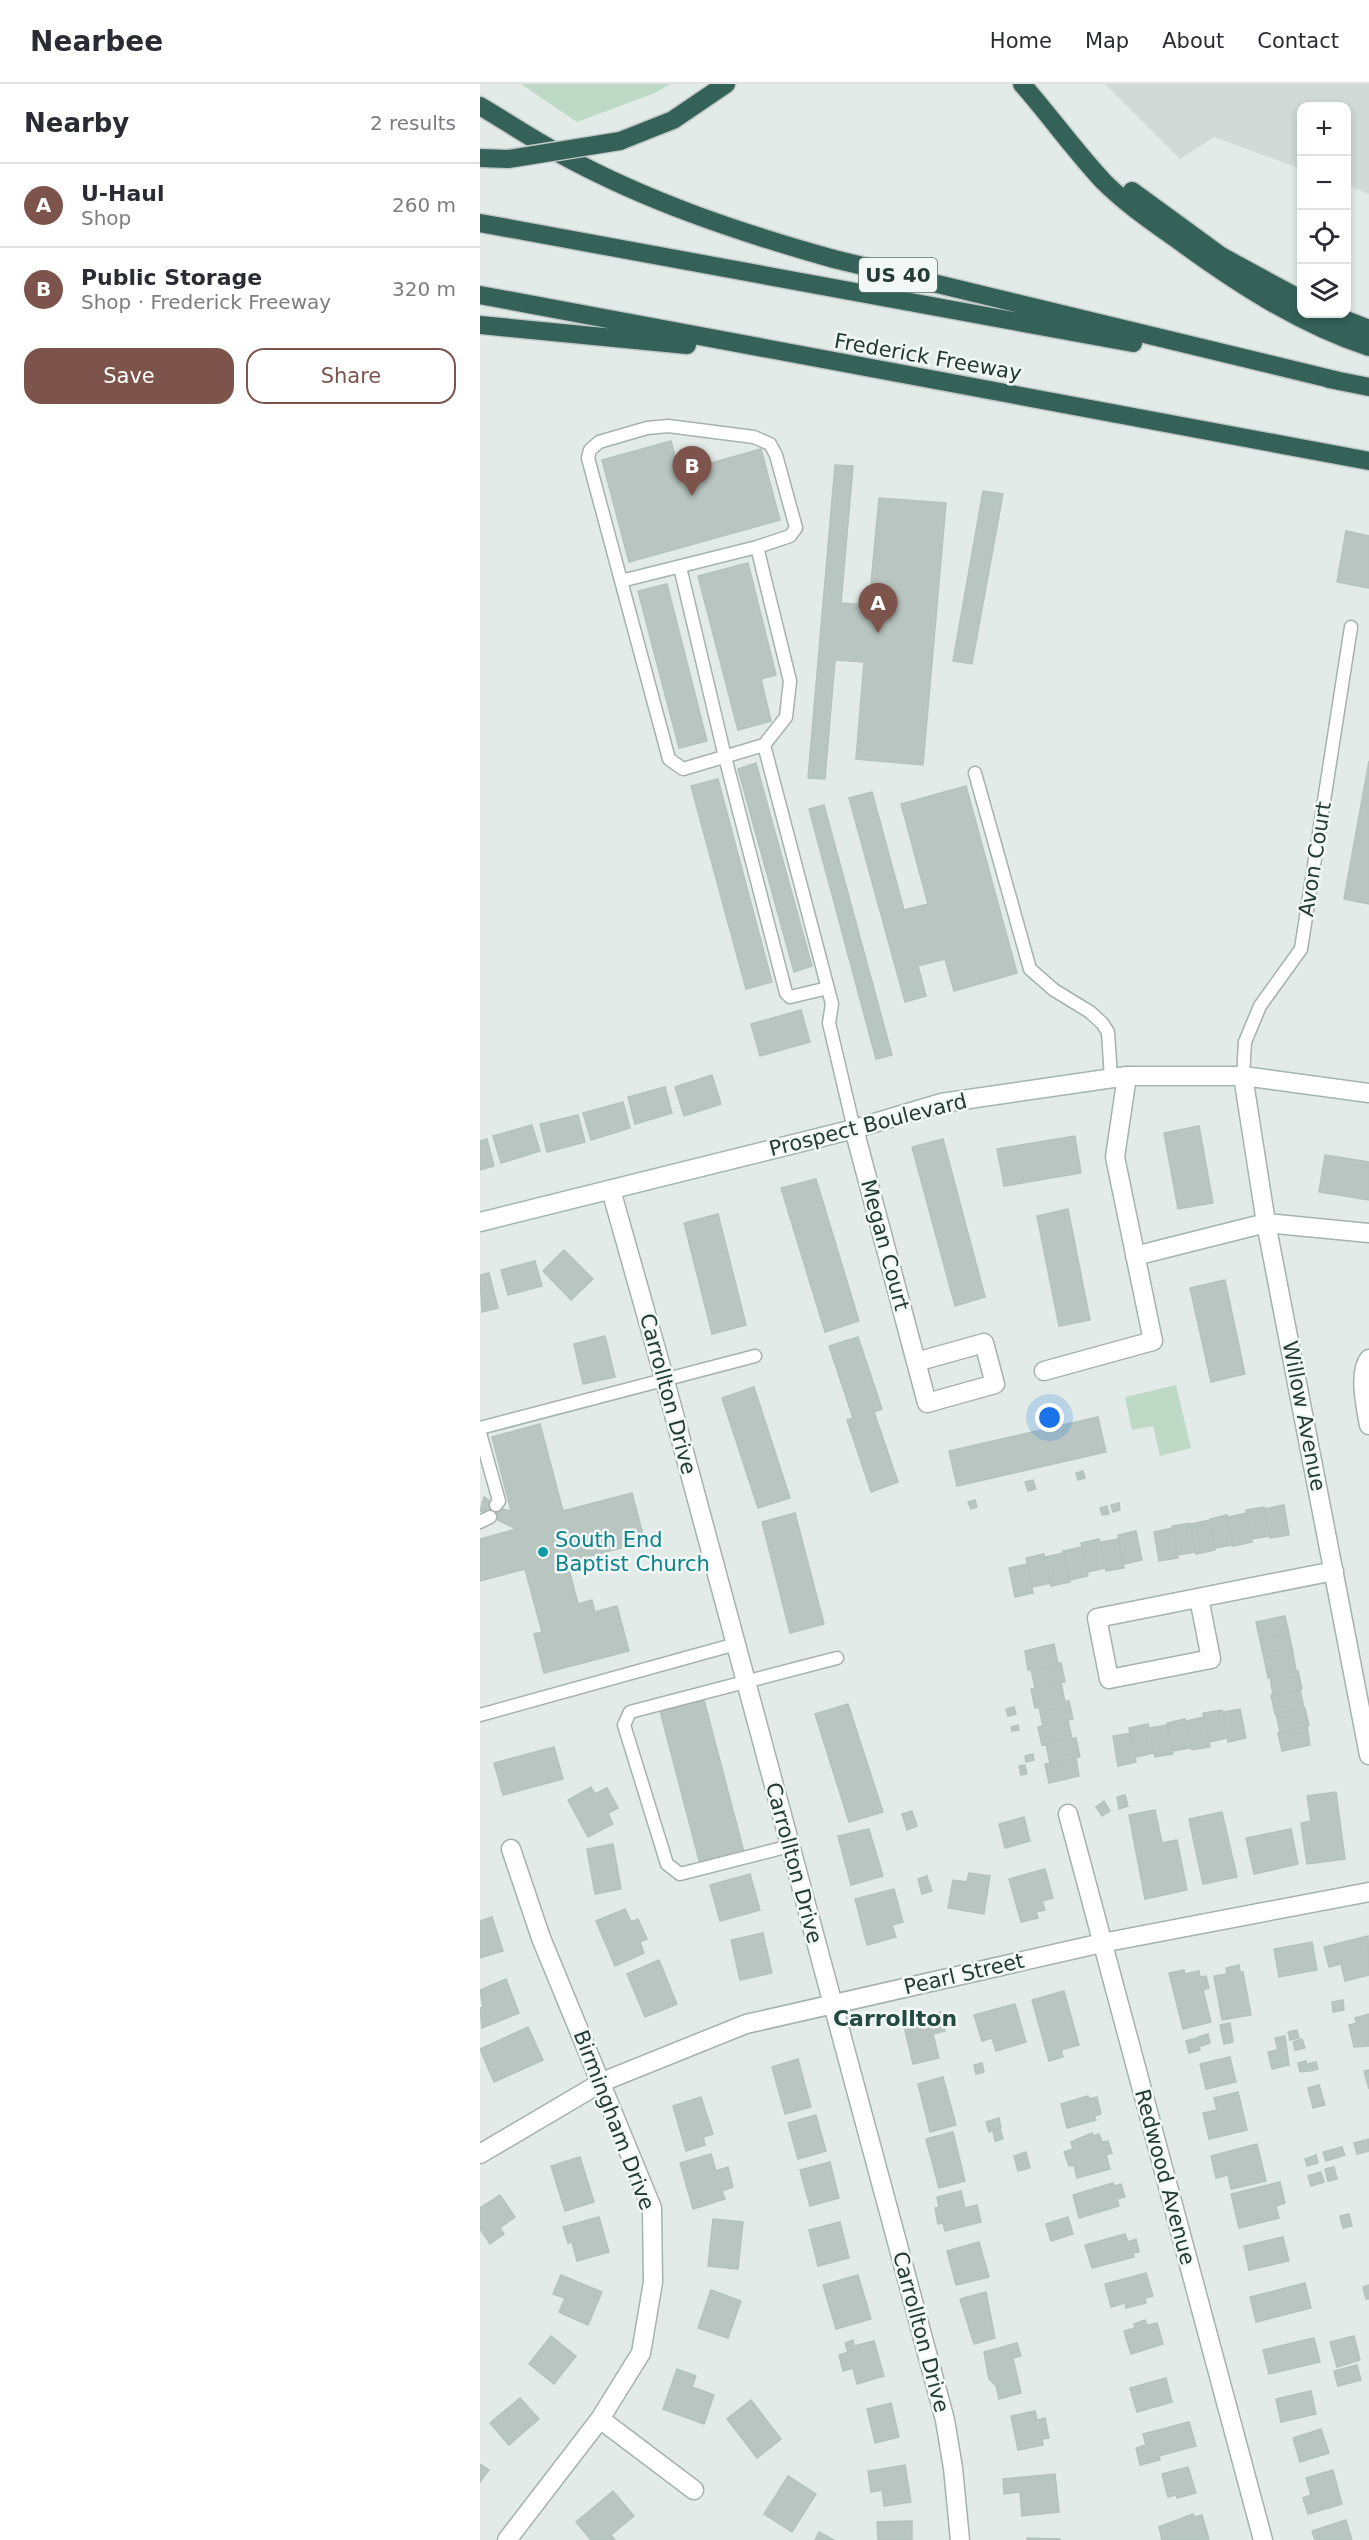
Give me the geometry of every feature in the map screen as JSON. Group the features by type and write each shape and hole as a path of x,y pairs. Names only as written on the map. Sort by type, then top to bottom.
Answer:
{"highway":[{"path":"480,158 508,159 620,141 673,120 698,106 726,84"},
{"path":"1022,84 1106,184 1150,220 1212,265 1279,307 1347,340 1369,347"},
{"name":"US 40","path":"480,106 563,155 604,175 680,209 758,238 834,260 1369,387"},
{"path":"1087,163 1115,178 1221,256 1297,297"},
{"path":"480,223 1340,381"},
{"name":"Frederick Freeway","path":"480,295 1369,461"},
{"path":"1340,318 1369,329"},
{"path":"480,325 798,356"}],"street":[{"name":"Prospect Boulevard","path":"480,1222 854,1129 940,1103 1119,1077 1243,1076 1369,1093"},
{"name":"Willow Avenue","path":"1243,1076 1266,1223 1364,1716 1369,1755"},
{"path":"1044,1371 1153,1341 1115,1157 1119,1077"},
{"name":"Megan Court","path":"854,1129 916,1362"},
{"name":"Carrollton Drive","path":"611,1190 665,1381 945,2420 954,2468 960,2540"},
{"path":"1135,1256 1266,1223 1369,1233"},
{"path":"1369,1359 1365,1363 1364,1396 1369,1425"},
{"path":"1199,1598 1211,1659 1109,1679 1097,1618 1334,1571"},
{"name":"Redwood Avenue","path":"1068,1814 1263,2540"},
{"name":"Birmingham Drive","path":"507,2540 600,2419 641,2353 653,2282 652,2208 541,1938 511,1849"},
{"name":"Pearl Street","path":"480,2154 602,2082 746,2024 1102,1943 1369,1892"},
{"path":"600,2419 694,2490"}],"lane":[{"path":"621,581 758,547 790,536 796,528 795,518 770,444 754,437 668,426 647,428 598,442 590,450 588,458 621,581 669,759 683,769 764,745 786,717 790,681 758,547"},
{"path":"680,567 725,757 786,993 790,998 828,988"},
{"name":"Avon Court","path":"1243,1076 1245,1042 1260,1006 1301,949 1351,627"},
{"path":"764,745 832,1004 829,1023 854,1129"},
{"path":"975,773 1030,969 1054,990 1090,1011 1102,1023 1108,1032 1119,1077"},
{"path":"480,1428 755,1356"},
{"path":"480,1433 499,1501 496,1505"},
{"path":"480,1715 736,1644"},
{"path":"789,1846 680,1874 667,1864 624,1725 630,1712 837,1658"}],"shaded area":[{"path":"1105,84 1369,84 1369,194 1351,187 1351,102 1297,102 1297,168 1214,137 1180,159"}],"green space":[{"path":"521,84 670,84 655,93 577,122"},
{"path":"1176,1385 1191,1448 1160,1456 1153,1426 1132,1430 1125,1397"}],"building":[{"path":"671,441 679,472 761,449 780,520 629,562 602,460"},
{"path":"835,465 853,466 841,603 869,605 879,498 946,503 923,765 856,759 864,662 835,660 825,779 808,778"},
{"path":"983,491 1003,494 972,664 953,661"},
{"path":"1346,531 1369,536 1369,588 1337,582"},
{"path":"748,563 776,675 761,679 771,721 738,730 698,576"},
{"path":"667,584 707,741 679,748 638,591"},
{"path":"1369,761 1369,904 1344,899"},
{"path":"756,763 812,966 794,972 738,769"},
{"path":"718,779 772,982 746,989 691,786"},
{"path":"966,786 1017,973 954,991 945,959 918,966 926,996 905,1002 849,798 872,792 904,910 928,904 901,804"},
{"path":"824,805 892,1055 876,1059 809,809"},
{"path":"801,1010 810,1042 760,1056 751,1024"},
{"path":"712,1075 721,1104 684,1116 675,1087"},
{"path":"665,1087 672,1113 635,1124 628,1097"},
{"path":"623,1102 630,1128 591,1140 583,1113"},
{"path":"578,1115 585,1142 547,1152 540,1124"},
{"path":"532,1125 540,1151 501,1163 493,1136"},
{"path":"1199,1126 1213,1203 1178,1209 1164,1133"},
{"path":"1075,1136 1081,1173 1004,1186 997,1149"},
{"path":"487,1139 494,1166 480,1170 480,1141"},
{"path":"943,1139 985,1297 955,1306 912,1147"},
{"path":"1325,1155 1369,1162 1369,1200 1319,1192"},
{"path":"816,1179 859,1321 825,1332 781,1188"},
{"path":"1068,1209 1090,1320 1059,1326 1037,1216"},
{"path":"718,1214 746,1325 712,1334 684,1223"},
{"path":"564,1250 593,1279 571,1300 543,1271"},
{"path":"535,1261 542,1286 508,1295 501,1270"},
{"path":"489,1273 498,1308 482,1312 480,1275"},
{"path":"1225,1280 1245,1374 1211,1382 1190,1288"},
{"path":"605,1336 615,1377 583,1384 574,1344"},
{"path":"858,1337 882,1409 874,1412 898,1482 871,1492 847,1420 853,1418 829,1346"},
{"path":"754,1387 790,1498 758,1508 722,1398"},
{"path":"1098,1417 1106,1452 957,1486 949,1451"},
{"name":"South End Baptist Church","path":"540,1424 563,1511 632,1493 645,1542 567,1562 578,1604 592,1600 595,1612 617,1606 629,1651 544,1673 534,1634 542,1632 525,1569 480,1581 480,1539 516,1529 480,1511 484,1497 502,1509 511,1511 492,1437"},
{"path":"1083,1471 1085,1478 1078,1480 1076,1473"},
{"path":"1033,1480 1036,1489 1028,1491 1025,1482"},
{"path":"975,1500 977,1507 971,1509 968,1502"},
{"path":"1119,1503 1120,1510 1113,1512 1111,1505"},
{"path":"1284,1505 1289,1535 1270,1538 1264,1509"},
{"path":"1107,1506 1109,1514 1102,1515 1100,1508"},
{"path":"1264,1507 1270,1536 1252,1539 1246,1510"},
{"path":"795,1513 824,1624 790,1633 762,1522"},
{"path":"1247,1513 1252,1542 1233,1546 1228,1517"},
{"path":"1227,1515 1233,1545 1215,1548 1210,1519"},
{"path":"1210,1520 1215,1550 1196,1554 1191,1524"},
{"path":"1190,1523 1196,1552 1178,1555 1172,1526"},
{"path":"1173,1528 1178,1558 1159,1561 1154,1532"},
{"path":"1136,1531 1142,1560 1124,1564 1118,1535"},
{"path":"1099,1539 1105,1568 1087,1572 1081,1543"},
{"path":"1118,1539 1124,1568 1106,1571 1100,1542"},
{"path":"1082,1547 1088,1576 1069,1580 1063,1551"},
{"path":"1064,1553 1070,1582 1051,1586 1045,1557"},
{"path":"1044,1554 1051,1583 1032,1587 1026,1558"},
{"path":"1027,1564 1033,1593 1015,1597 1009,1568"},
{"path":"1285,1616 1289,1634 1260,1640 1256,1622"},
{"path":"1289,1634 1293,1652 1264,1658 1260,1640"},
{"path":"1054,1644 1058,1664 1028,1670 1025,1651"},
{"path":"1293,1652 1296,1671 1268,1678 1264,1658"},
{"path":"1061,1663 1065,1682 1035,1688 1031,1669"},
{"path":"1298,1671 1302,1689 1273,1695 1270,1677"},
{"path":"1061,1683 1065,1702 1035,1708 1031,1689"},
{"path":"1300,1689 1304,1708 1275,1714 1271,1695"},
{"path":"704,1700 744,1852 700,1864 660,1711"},
{"path":"1069,1701 1073,1719 1043,1726 1039,1707"},
{"path":"848,1704 883,1812 849,1822 815,1714"},
{"path":"1014,1707 1016,1714 1008,1716 1006,1709"},
{"path":"1305,1708 1309,1726 1280,1732 1276,1714"},
{"path":"1240,1709 1246,1738 1228,1742 1223,1712"},
{"path":"1222,1710 1228,1738 1209,1742 1203,1713"},
{"path":"1204,1717 1210,1747 1192,1750 1186,1721"},
{"path":"1185,1719 1191,1748 1173,1751 1167,1723"},
{"path":"1068,1721 1072,1739 1042,1745 1038,1727"},
{"path":"1148,1724 1154,1753 1135,1757 1129,1728"},
{"path":"1018,1725 1019,1730 1012,1731 1011,1727"},
{"path":"1167,1725 1173,1754 1155,1757 1149,1728"},
{"path":"1307,1726 1310,1745 1282,1751 1278,1733"},
{"path":"1131,1733 1136,1762 1118,1766 1113,1736"},
{"path":"1076,1738 1080,1757 1050,1763 1046,1744"},
{"path":"554,1747 563,1779 503,1795 494,1763"},
{"path":"1033,1754 1034,1760 1026,1762 1025,1756"},
{"path":"1076,1758 1079,1776 1049,1783 1045,1764"},
{"path":"1025,1765 1027,1774 1021,1775 1019,1766"},
{"path":"591,1787 595,1794 607,1788 618,1808 608,1813 613,1824 588,1837 568,1800"},
{"path":"1336,1792 1345,1859 1307,1864 1301,1823 1311,1821 1307,1796"},
{"path":"1125,1795 1128,1806 1119,1809 1117,1797"},
{"path":"1104,1801 1110,1811 1102,1816 1096,1807"},
{"path":"1155,1810 1162,1843 1177,1840 1187,1890 1145,1899 1129,1815"},
{"path":"912,1811 917,1826 907,1830 902,1814"},
{"path":"1222,1812 1237,1877 1203,1884 1189,1819"},
{"path":"1024,1817 1030,1841 1005,1848 999,1824"},
{"path":"869,1829 883,1876 851,1885 838,1836"},
{"path":"1291,1829 1298,1864 1254,1874 1246,1838"},
{"path":"613,1844 621,1889 595,1894 587,1849"},
{"path":"1045,1869 1053,1898 1042,1901 1045,1910 1036,1912 1038,1918 1021,1922 1009,1879"},
{"path":"969,1873 990,1876 984,1914 948,1908 953,1880 967,1882"},
{"path":"750,1874 760,1910 720,1921 710,1885"},
{"path":"927,1876 932,1891 922,1894 918,1879"},
{"path":"894,1889 903,1922 892,1925 896,1937 867,1945 855,1899"},
{"path":"625,1909 631,1922 638,1919 647,1939 640,1942 644,1953 615,1966 596,1921"},
{"path":"492,1917 503,1951 480,1958 480,1921"},
{"path":"763,1933 772,1973 740,1980 731,1940"},
{"path":"1368,1936 1369,1975 1345,1981 1341,1964 1329,1967 1324,1947"},
{"path":"1312,1942 1317,1970 1279,1977 1274,1949"},
{"path":"659,1960 677,2004 645,2017 627,1974"},
{"path":"1239,1965 1240,1972 1243,1972 1251,2015 1222,2020 1214,1976 1227,1974 1226,1968"},
{"path":"1184,1970 1185,1974 1199,1971 1200,1977 1206,1976 1209,1988 1203,1990 1211,2022 1183,2029 1169,1973"},
{"path":"506,1979 519,2013 482,2028 480,2008 483,2007 480,1990"},
{"path":"1064,1991 1079,2045 1061,2050 1063,2057 1049,2061 1032,2000"},
{"path":"1343,2000 1344,2010 1333,2012 1332,2002"},
{"path":"1015,2004 1026,2042 996,2051 992,2038 982,2041 974,2015"},
{"path":"941,2012 945,2031 933,2034 939,2058 913,2064 903,2022"},
{"path":"1369,2014 1369,2046 1354,2047 1349,2025 1357,2023 1355,2018"},
{"path":"1230,2023 1233,2042 1224,2044 1220,2025"},
{"path":"528,2027 543,2060 494,2082 480,2049"},
{"path":"1297,2030 1299,2038 1290,2040 1288,2032"},
{"path":"1208,2034 1210,2043 1201,2046 1198,2037"},
{"path":"1285,2036 1289,2065 1272,2069 1268,2052 1278,2050 1275,2038"},
{"path":"1197,2038 1200,2050 1189,2053 1186,2041"},
{"path":"1302,2039 1305,2048 1295,2050 1293,2042"},
{"path":"1230,2057 1236,2082 1206,2089 1200,2064"},
{"path":"798,2059 811,2107 785,2114 772,2067"},
{"path":"1306,2061 1308,2071 1300,2072 1298,2063"},
{"path":"1316,2062 1318,2069 1310,2071 1308,2064"},
{"path":"982,2063 984,2072 976,2074 974,2065"},
{"path":"1369,2070 1369,2089 1364,2071"},
{"path":"943,2077 956,2125 930,2132 918,2084"},
{"path":"1319,2085 1325,2105 1313,2108 1308,2088"},
{"path":"1238,2092 1247,2130 1209,2139 1203,2113 1217,2110 1214,2098"},
{"path":"1088,2096 1089,2099 1097,2097 1101,2114 1094,2116 1096,2120 1067,2128 1061,2104"},
{"path":"701,2097 713,2134 703,2137 705,2145 686,2151 673,2106"},
{"path":"816,2115 826,2151 798,2159 788,2123"},
{"path":"999,2118 1001,2128 989,2132 986,2122"},
{"path":"1000,2129 1003,2139 995,2141 993,2131"},
{"path":"953,2132 965,2181 939,2188 926,2139"},
{"path":"1092,2133 1093,2136 1099,2134 1102,2142 1108,2141 1112,2153 1106,2155 1110,2169 1077,2178 1074,2165 1069,2166 1064,2152 1073,2149 1071,2142"},
{"path":"1369,2139 1369,2151 1357,2154 1354,2143"},
{"path":"1257,2144 1266,2181 1231,2189 1228,2175 1216,2178 1211,2156"},
{"path":"1342,2147 1345,2155 1326,2161 1323,2152"},
{"path":"1026,2152 1030,2168 1018,2171 1014,2156"},
{"path":"711,2154 716,2171 728,2167 733,2187 722,2191 725,2199 693,2209 680,2163"},
{"path":"1316,2155 1318,2163 1307,2166 1305,2159"},
{"path":"580,2157 594,2202 565,2211 551,2166"},
{"path":"830,2162 839,2198 810,2206 800,2170"},
{"path":"1334,2167 1337,2179 1328,2181 1325,2169"},
{"path":"1321,2172 1324,2182 1311,2186 1308,2176"},
{"path":"1280,2182 1285,2203 1276,2206 1279,2218 1239,2228 1231,2194"},
{"path":"1113,2183 1114,2186 1121,2184 1125,2197 1117,2199 1119,2206 1079,2218 1073,2195"},
{"path":"961,2191 965,2208 977,2205 981,2222 945,2231 943,2223 938,2224 935,2208 939,2207 937,2197"},
{"path":"500,2195 515,2217 500,2228 504,2234 490,2244 480,2229 480,2208"},
{"path":"1349,2214 1352,2226 1343,2228 1340,2216"},
{"path":"599,2217 609,2252 577,2261 572,2242 568,2243 563,2227"},
{"path":"1068,2217 1073,2234 1051,2241 1046,2224"},
{"path":"713,2219 743,2222 738,2269 708,2266"},
{"path":"840,2222 849,2258 818,2266 809,2230"},
{"path":"1125,2234 1128,2242 1136,2239 1139,2252 1133,2253 1134,2257 1092,2268 1085,2245"},
{"path":"1283,2237 1289,2261 1249,2270 1244,2246"},
{"path":"979,2242 989,2277 956,2285 947,2251"},
{"path":"1146,2273 1153,2296 1145,2298 1146,2303 1126,2308 1125,2303 1111,2307 1105,2284"},
{"path":"561,2275 602,2292 588,2325 559,2312 565,2298 553,2294"},
{"path":"858,2275 871,2319 836,2329 823,2285"},
{"path":"1305,2283 1311,2308 1256,2322 1250,2297"},
{"path":"1369,2285 1369,2299 1366,2299 1363,2287"},
{"path":"711,2290 741,2301 728,2338 698,2328"},
{"path":"986,2292 995,2338 974,2344 960,2299"},
{"path":"1145,2320 1147,2325 1157,2323 1163,2344 1131,2354 1124,2331 1135,2328 1134,2324"},
{"path":"551,2336 576,2356 554,2384 529,2364"},
{"path":"1354,2336 1360,2360 1337,2367 1330,2342"},
{"path":"1314,2338 1320,2362 1269,2374 1263,2350"},
{"path":"853,2340 854,2346 874,2341 884,2376 857,2384 853,2368 843,2371 839,2355 848,2352 845,2343"},
{"path":"1017,2343 1021,2356 1013,2358 1021,2393 999,2399 996,2386 989,2379 984,2352"},
{"path":"1357,2365 1361,2380 1338,2386 1334,2371"},
{"path":"677,2369 696,2376 692,2387 714,2395 704,2424 663,2409"},
{"path":"1166,2378 1172,2402 1137,2412 1130,2388"},
{"path":"1311,2391 1316,2414 1281,2422 1276,2399"},
{"path":"520,2398 539,2419 509,2445 490,2423"},
{"path":"751,2400 781,2439 757,2458 727,2419"},
{"path":"891,2403 899,2437 875,2443 867,2409"},
{"path":"1035,2411 1037,2420 1045,2418 1049,2438 1042,2439 1043,2445 1018,2450 1011,2416"},
{"path":"1189,2422 1196,2446 1159,2456 1160,2460 1140,2465 1136,2448 1146,2445 1143,2434"},
{"path":"1321,2429 1329,2453 1300,2462 1293,2438"},
{"path":"480,2464 489,2470 480,2482"},
{"path":"905,2465 911,2502 884,2506 882,2490 871,2492 868,2471"},
{"path":"1188,2467 1196,2493 1177,2498 1176,2495 1168,2497 1162,2474"},
{"path":"1333,2470 1342,2504 1308,2514 1303,2498 1311,2495 1306,2478"},
{"path":"1055,2474 1059,2512 1022,2516 1020,2492 1004,2494 1003,2479"},
{"path":"788,2476 816,2494 792,2532 764,2514"},
{"path":"613,2491 634,2516 611,2535 615,2540 591,2540 576,2522"},
{"path":"1193,2514 1194,2517 1202,2515 1209,2539 1162,2540 1159,2527"},
{"path":"1346,2520 1352,2540 1315,2540 1312,2531"},
{"path":"912,2521 912,2540 878,2540 877,2522"},
{"path":"819,2532 834,2540 815,2540"},
{"path":"1027,2538 1060,2539 1060,2540 1027,2540"}],"place":[{"name":"Public Storage","path":"692,496"},
{"name":"U-Haul","path":"878,633"},
{"name":"South End Baptist Church","path":"543,1552"}],"district":[{"name":"Carrollton","path":"895,2018"}]}
